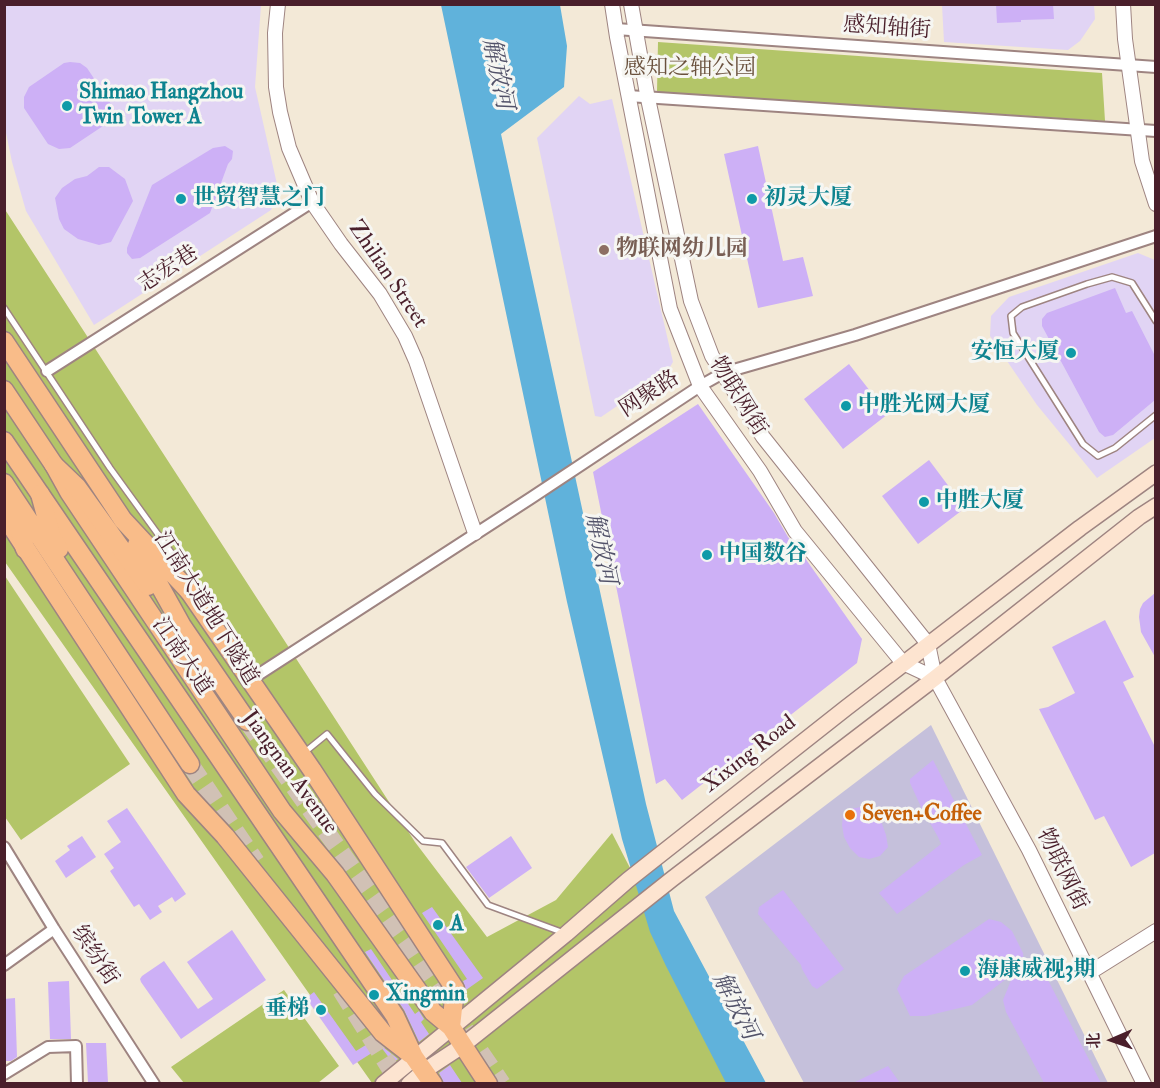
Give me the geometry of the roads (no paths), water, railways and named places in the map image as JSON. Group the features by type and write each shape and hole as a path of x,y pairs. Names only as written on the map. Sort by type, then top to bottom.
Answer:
{"main road":[{"path":"4,341 123,520 189,591 302,754 455,989 451,1027"},
{"name":"Jiangnan Avenue","path":"4,390 54,465 69,492 282,811 335,874 433,1012 451,1027 488,1083"},
{"name":"江南大道","path":"4,441 395,1016 424,1070"},
{"path":"54,465 77,487 163,606 182,626"},
{"name":"Xixing Road","path":"383,1083 424,1070 451,1027 566,934 628,880 903,663 1155,473"},
{"path":"5,483 194,761 52,538 40,494"},
{"path":"5,483 25,549"},
{"name":"Xixing Road","path":"409,1083 424,1070 462,1046 672,879 1155,506"},
{"path":"4,515 186,794 225,836 383,1033 424,1070"},
{"name":"江南大道地下隧道","path":"123,520 182,626 247,721"}],"street":[{"name":"Zhilian Street","path":"278,4 275,33 276,87 289,148 312,202 380,294 405,336 416,360 475,533"},
{"name":"物联网街","path":"612,4 670,309 700,386 760,471 795,531 903,663 935,678"},
{"name":"物联网街","path":"631,4 648,98 691,301 712,356 763,437 928,644 935,678 1029,850 1144,1083"},
{"path":"1123,4 1125,39 1137,130 1142,160 1155,204"},
{"name":"感知轴街","path":"616,29 1155,68"},
{"path":"628,96 1155,131"},
{"name":"志宏巷","path":"47,371 312,202"},
{"name":"网聚路","path":"250,680 723,373 855,335 1155,236"},
{"name":"缤纷街","path":"4,847 54,930 154,1083"},
{"path":"4,965 54,930"},
{"path":"1089,973 1155,931"},
{"path":"4,1074 48,1047 76,1046 77,1083"}],"lane":[{"path":"1155,321 1132,283 1112,277 1022,307 1011,316 1013,333 1083,444 1098,456 1114,448 1155,415"},
{"path":"4,308 110,468 173,555 189,591"},
{"path":"302,754 327,734 375,794 423,841 442,843 488,905 566,934"}],"water":[{"name":"解放河","path":"441,5 560,5 567,46 564,87 501,134 646,804 674,911 766,1083 726,1083 650,932 622,839 567,602"}],"tunnel":[{"path":"247,721 413,953 502,1084"},
{"path":"190,764 256,862"},
{"path":"341,990 400,1084"}],"place":[{"name":"Shimao Hangzhou Twin Tower A","path":"67,106"},
{"name":"世贸智慧之门","path":"181,199"},
{"name":"初灵大厦","path":"752,199"},
{"name":"物联网幼儿园","path":"604,250"},
{"name":"安恒大厦","path":"1071,353"},
{"name":"中胜光网大厦","path":"846,406"},
{"name":"中胜大厦","path":"924,502"},
{"name":"中国数谷","path":"707,555"},
{"name":"Seven+Coffee","path":"850,815"},
{"name":"A","path":"438,925"},
{"name":"海康威视3期","path":"965,971"},
{"name":"Xingmin","path":"374,995"},
{"name":"垂梯","path":"321,1010"}],"park label":[{"name":"感知之轴公园","path":"690,69"}]}
